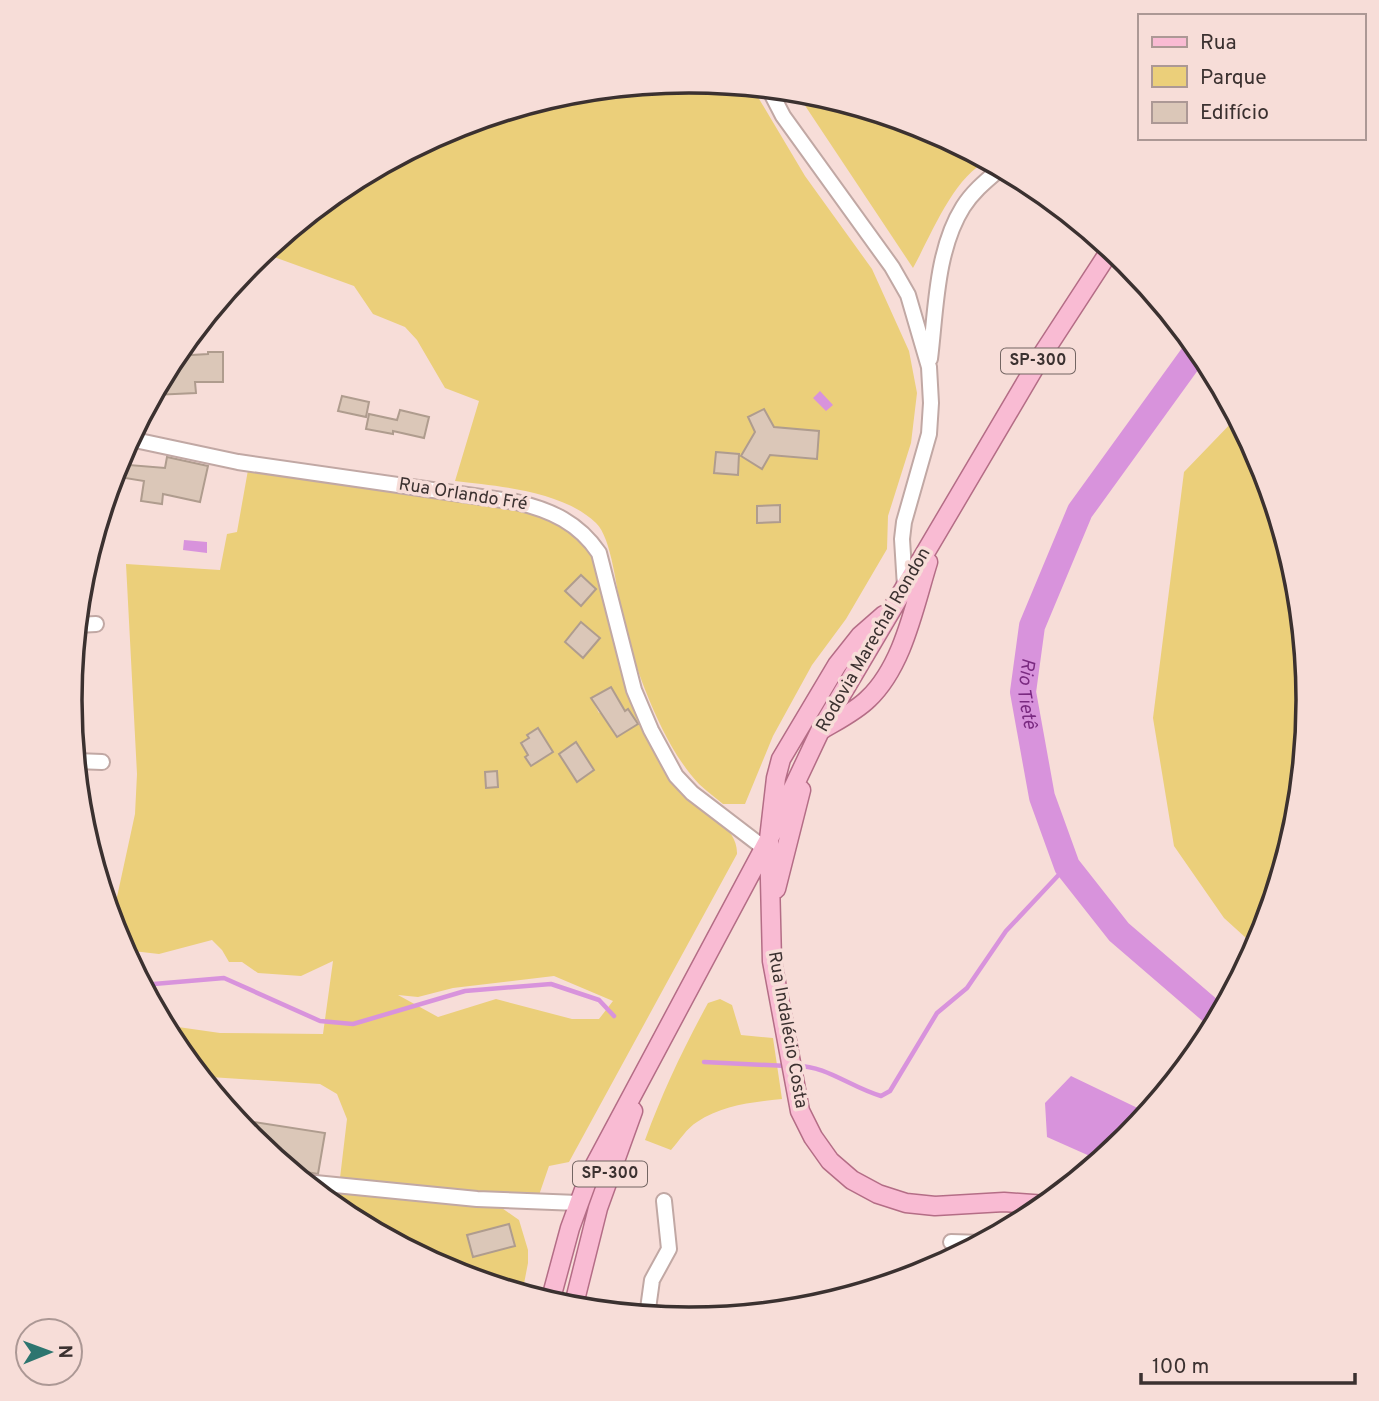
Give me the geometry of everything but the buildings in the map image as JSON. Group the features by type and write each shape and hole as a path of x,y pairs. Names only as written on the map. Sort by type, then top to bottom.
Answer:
{"main road":[{"name":"Rodovia Marechal Rondon","path":"553,1292 578,1203 611,1132 767,844 820,731 869,636 894,607 1042,355 1105,258"},
{"path":"820,731 867,701 884,682 898,654 937,534"},
{"path":"869,636 891,640 898,654"},
{"name":"Rua Indalécio Costa","path":"869,636 837,665 781,759 772,801 767,844 772,961 800,1111 824,1153 852,1180 878,1194 906,1203 935,1206 1004,1202 1029,1204"},
{"name":"Rua Indalécio Costa","path":"771,913 809,754"},
{"name":"Rodovia Marechal Rondon","path":"576,1297 598,1208 624,1132 661,1044"}],"street":[{"path":"774,99 783,116 892,267 908,295 929,367"},
{"path":"905,587 902,539 904,522 929,434 929,367 945,248 963,207 981,184 993,175"},
{"name":"Rua Orlando Fré","path":"141,441 237,463 516,502 541,507 575,526 589,537 599,553 606,571 612,607 634,690 651,730 676,776 692,793 767,844"},
{"path":"87,625 96,624"},
{"path":"86,761 102,762"},
{"path":"322,1184 477,1199 578,1203"},
{"path":"648,1306 652,1280 669,1249 664,1201"},
{"path":"951,1242 964,1242"}],"green space":[{"path":"690,93 758,97 805,176 872,269 909,351 917,393 911,443 888,516 887,549 846,619 812,665 773,736 745,804 723,804 702,787 673,749 651,704 634,657 622,615 610,553 602,530 582,512 548,497 510,488 455,481 479,401 445,388 417,340 405,327 373,314 354,286 275,257 352,196 421,156 457,139 532,114 610,98","holes":["764,409 774,427 819,431 817,459 770,455 761,469 741,456 755,432 748,417","716,452 739,453 738,474 714,473","780,505 780,522 758,523 758,506"]},
{"path":"804,104 885,125 922,139 978,167 964,179 944,208 913,268"},
{"path":"1230,424 1265,505 1292,621 1297,700 1292,780 1276,858 1248,940 1224,918 1174,846 1153,718 1184,472"},
{"path":"248,470 541,512 556,521 584,542 594,556 605,591 615,649 628,690 678,791 719,821 736,844 737,854 569,1162 549,1166 539,1195 430,1190 340,1178 347,1119 337,1094 320,1084 214,1077 178,1027 220,1033 323,1034 333,961 301,976 258,973 242,962 229,962 212,940 159,954 137,951 128,933 116,901 135,814 137,774 126,564 220,570 227,534 237,532","holes":["580,575 596,589 581,606 566,591","581,623 600,638 583,658 565,642","611,687 619,702 599,713 591,698","628,709 637,724 608,722","575,742 594,769 577,781 559,754","497,771 498,787 486,788 486,772","554,976 613,1001 599,1019 572,1019 496,999 438,1017 398,995 418,997 453,988"]},
{"path":"720,999 732,1005 741,1035 773,1038 782,1099 738,1105 707,1116 690,1128 671,1150 645,1140 666,1087 708,1003"},
{"path":"331,1190 499,1206 519,1220 528,1250 524,1285 494,1276 421,1245"}],"shaded area":[{"path":"820,391 833,405 826,411 813,398"},
{"path":"184,540 207,542 207,553 183,550"},
{"path":"1071,1076 1139,1109 1091,1156 1047,1137 1045,1103"}],"waterway":[{"name":"Rio Tietê","path":"1191,358 1080,511 1032,626 1023,692 1042,797 1067,866 1119,932 1211,1011"},
{"path":"796,1066 817,1069 881,1096 890,1091 937,1013 967,988 1006,931 1067,866"},
{"path":"153,984 224,978 320,1021 353,1024 465,991 551,984 599,1000 614,1016"},
{"path":"704,1062 787,1066"}]}
